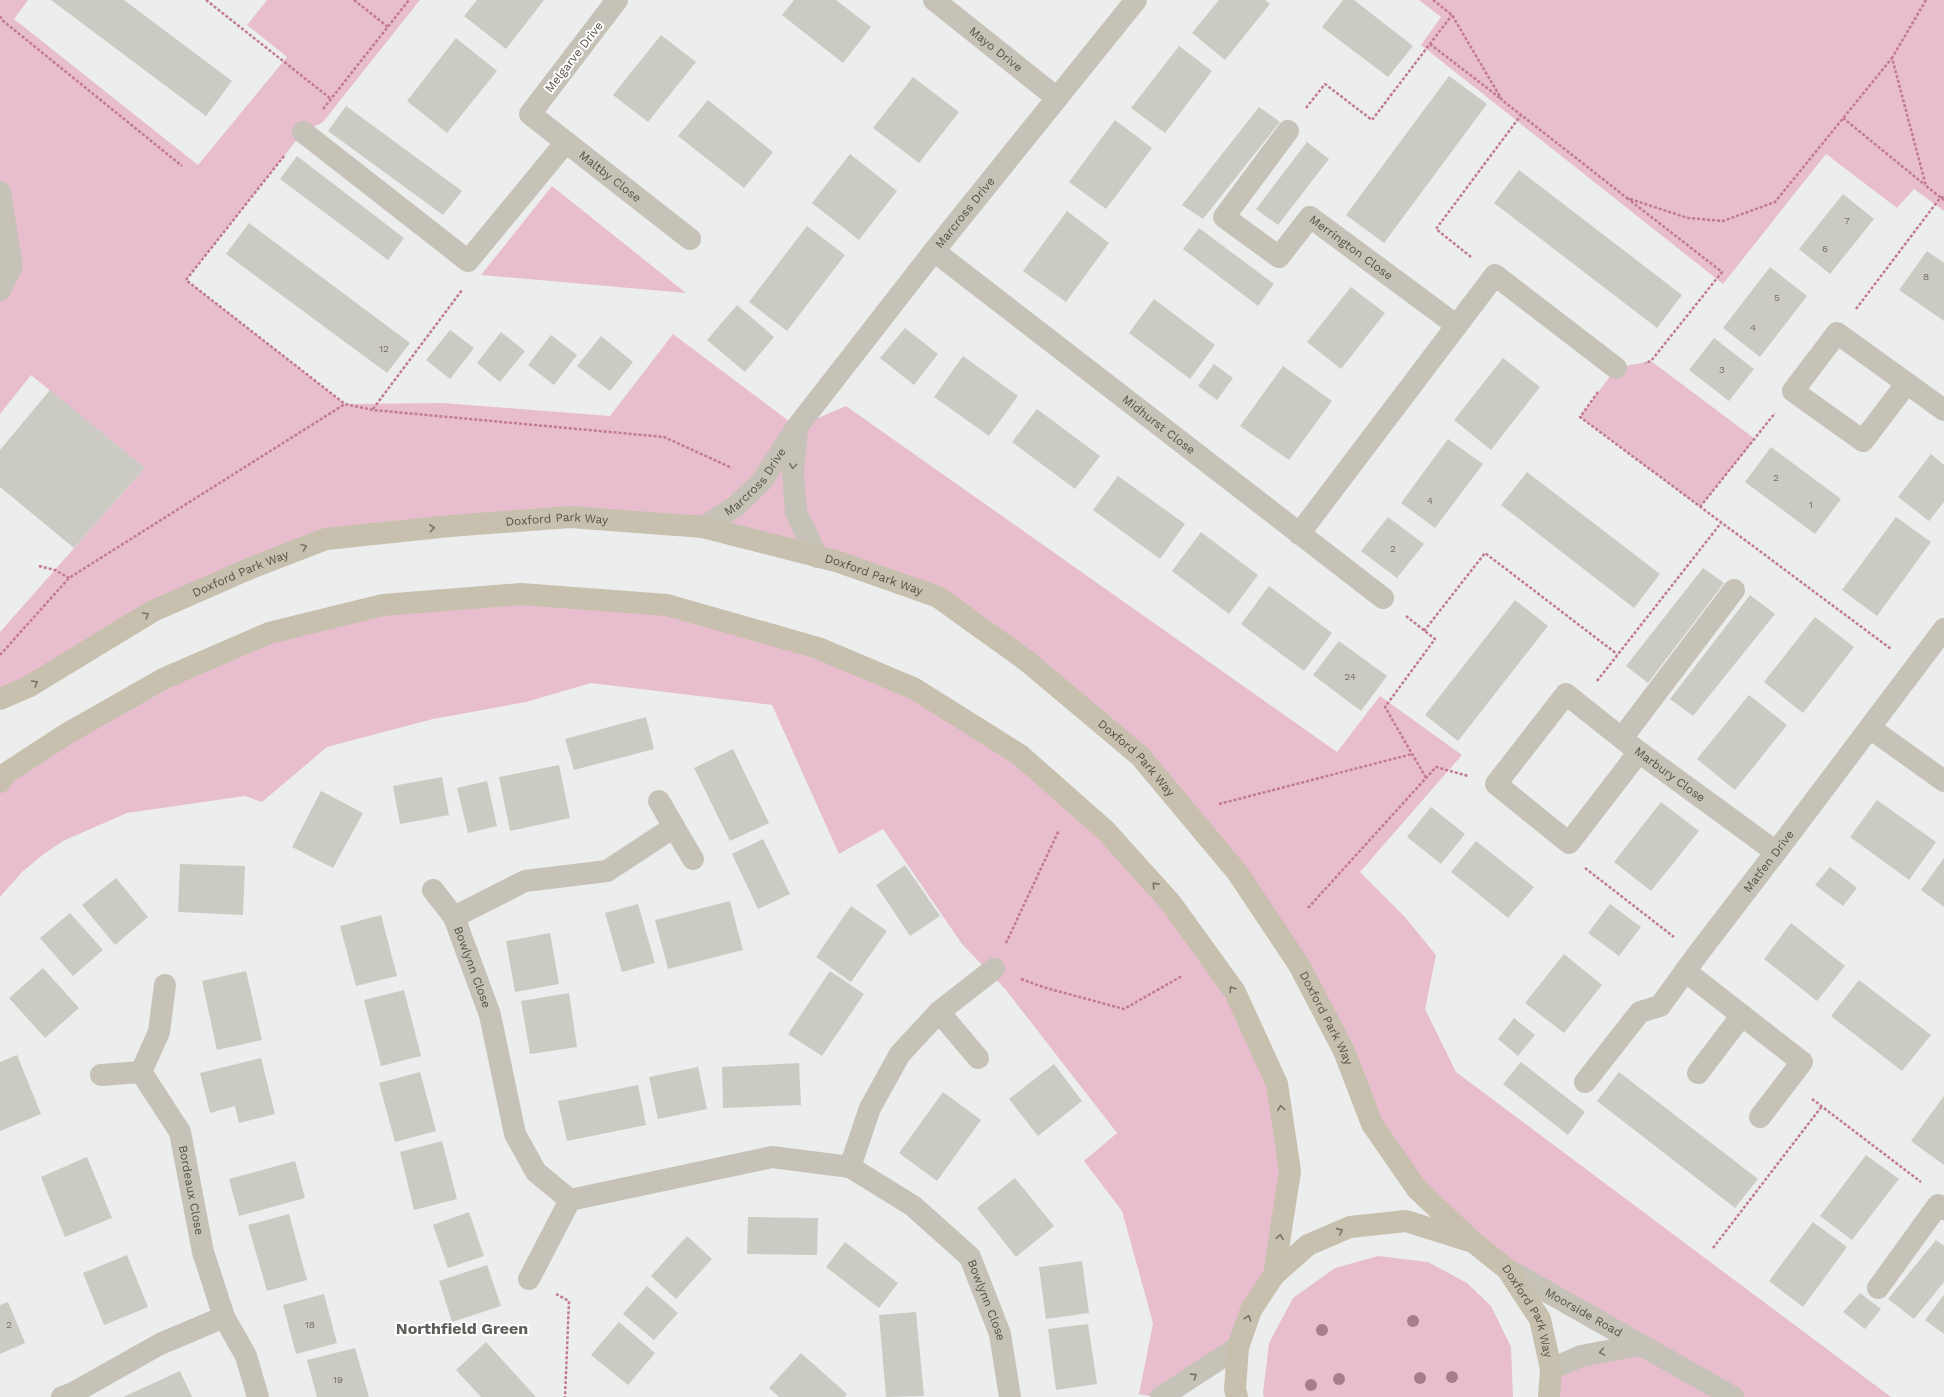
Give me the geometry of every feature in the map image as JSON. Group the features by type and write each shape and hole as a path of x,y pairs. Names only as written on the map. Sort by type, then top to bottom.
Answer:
{"main road":[{"name":"Doxford Park Way","path":"0,699 28,687 153,611 251,568 326,539 450,526 570,517 703,527 741,535 817,557 836,560 938,597 1027,661 1140,756 1237,872 1299,965 1344,1051 1372,1124 1417,1189 1473,1242 1507,1269 1540,1319 1551,1369 1549,1397"},
{"name":"Doxford Park Way","path":"0,782 5,774 68,733 165,678 269,632 383,605 521,594 667,605 818,648 916,689 1020,755 1106,832 1170,902 1235,992 1277,1084 1290,1171 1274,1275"},
{"name":"Doxford Park Way","path":"1237,1397 1238,1346 1251,1310 1274,1275 1308,1245 1350,1227 1406,1221 1473,1242"}],"street":[{"name":"Melgarve Drive","path":"530,114 618,0"},
{"name":"Mayo Drive","path":"934,0 1057,98"},
{"name":"Marcross Drive","path":"703,527 735,507 762,481 797,427 934,251 1136,0"},
{"name":"Maltby Close","path":"530,114 690,239"},
{"path":"303,132 468,261 566,142"},
{"name":"Merrington Close","path":"1288,132 1224,217 1278,257 1310,217 1456,325"},
{"path":"0,192 12,266 0,290"},
{"name":"Midhurst Close","path":"934,251 1383,598"},
{"path":"1300,534 1495,275 1616,368"},
{"path":"1907,384 1863,441 1792,391 1837,333 1944,410"},
{"name":"Marcross Drive","path":"797,427 793,473 796,512 817,557"},
{"path":"1622,738 1734,590"},
{"name":"Matfen Drive","path":"1585,1082 1640,1012 1660,1006 1944,628"},
{"path":"1573,699 1496,784 1569,843 1639,752"},
{"name":"Marbury Close","path":"1573,699 1639,752 1776,852"},
{"path":"1870,728 1944,781"},
{"path":"659,801 693,859"},
{"name":"Bowlynn Close","path":"674,827 607,871 526,881 454,917 490,1015 515,1134 536,1172 570,1200 772,1156 850,1167 914,1206 970,1257 1000,1334 1010,1397"},
{"path":"433,890 454,917"},
{"path":"1691,963 1742,1015 1802,1062 1760,1117"},
{"path":"850,1167 870,1108 900,1054 939,1012 994,969"},
{"path":"101,1075 141,1072 159,1032 166,985"},
{"path":"939,1012 978,1058"},
{"path":"1698,1073 1742,1015"},
{"name":"Bordeaux Close","path":"141,1072 180,1132 203,1252 224,1317 246,1356 258,1397"},
{"path":"529,1278 570,1200"},
{"path":"1878,1288 1941,1207"},
{"name":"Moorside Road","path":"1507,1269 1733,1397"},
{"path":"62,1397 73,1393 160,1344 224,1317"},
{"name":"Moorside Road","path":"1551,1369 1581,1356 1640,1344"},
{"path":"1161,1397 1238,1346"}],"path":[{"path":"206,0 331,99"},
{"path":"354,0 388,27"},
{"path":"409,0 186,280 345,404 373,410 664,437 736,470"},
{"path":"1433,0 1452,15 1502,100"},
{"path":"1627,198 1688,218 1723,221 1775,202 1892,58 1926,0"},
{"path":"1288,132 1325,84 1372,120 1452,15"},
{"path":"0,16 2,20 182,166"},
{"path":"1430,44 1722,272 1651,361 1616,368 1580,417 1915,667"},
{"path":"1892,58 1926,186"},
{"path":"1495,275 1436,230 1521,115"},
{"path":"1837,333 1943,198 1926,186 1843,118"},
{"path":"373,410 466,285 468,261"},
{"path":"1700,507 1792,391"},
{"path":"0,655 69,578 345,404"},
{"path":"1573,699 1617,654 1721,522"},
{"path":"1424,631 1485,553 1617,654"},
{"path":"38,566 55,570 69,578"},
{"path":"1383,598 1435,639 1385,707 1426,778"},
{"path":"1187,812 1412,754"},
{"path":"1308,908 1436,767 1496,784"},
{"path":"1072,801 994,969 1046,988 1124,1010 1182,976"},
{"path":"1569,843 1571,857 1691,963"},
{"path":"1788,1080 1935,1192 1941,1207"},
{"path":"1713,1248 1822,1106"},
{"path":"529,1278 569,1301 565,1397"}],"shaded area":[{"path":"0,0 28,0 14,19 198,165 287,57 247,25 267,0 420,0 323,122 303,132 186,280 345,404 443,403 610,416 673,334 797,427 846,406 1337,752 1380,696 1462,755 1360,872 1404,916 1436,955 1425,1009 1456,1072 1891,1397 1549,1397 1551,1369 1639,1345 1507,1269 1417,1189 1299,965 1140,756 938,597 703,527 570,517 326,539 153,611 0,699 0,632 145,468 31,375 0,414"},
{"path":"1419,0 1944,0 1944,211 1914,189 1897,208 1826,154 1723,284 1421,45 1441,17"},
{"path":"552,186 686,293 481,275"},
{"path":"1651,361 1755,439 1700,507 1580,417 1616,368"},
{"path":"521,594 667,605 818,648 1020,755 1170,902 1277,1084 1282,1224 1238,1347 1154,1397 1139,1394 1153,1323 1122,1211 1084,1161 1117,1133 1006,990 962,944 883,829 839,854 772,705 591,683 526,702 433,719 327,747 262,802 245,796 127,813 63,841 22,872 0,897 0,782 269,633"},
{"path":"1378,1256 1428,1262 1467,1283 1491,1306 1511,1347 1513,1397 1264,1397 1263,1393 1269,1343 1293,1298 1335,1268"}],"building":[{"path":"51,0 124,0 232,81 206,116"},
{"path":"477,0 544,0 506,49 464,16"},
{"path":"794,0 836,0 871,27 843,63 782,15"},
{"path":"1219,0 1265,0 1270,4 1225,60 1192,33"},
{"path":"1343,0 1354,0 1413,46 1388,77 1322,27"},
{"path":"661,35 696,62 648,122 613,95"},
{"path":"456,38 497,71 447,133 407,101"},
{"path":"1179,46 1212,71 1165,133 1131,108"},
{"path":"1449,76 1487,104 1384,243 1346,215"},
{"path":"913,77 959,112 919,163 873,128"},
{"path":"708,100 773,152 744,188 678,136"},
{"path":"346,106 462,191 443,215 328,131"},
{"path":"1259,107 1280,122 1203,219 1182,205"},
{"path":"1115,120 1152,148 1106,209 1069,182"},
{"path":"1307,142 1329,159 1278,225 1256,209"},
{"path":"850,154 897,191 859,240 812,203"},
{"path":"297,156 404,238 388,260 280,179"},
{"path":"1519,170 1682,295 1657,328 1494,203"},
{"path":"1843,194 1874,219 1830,274 1799,249"},
{"path":"1067,211 1109,243 1066,302 1023,271"},
{"path":"249,223 410,343 387,373 226,254"},
{"path":"807,226 845,255 787,331 749,302"},
{"path":"1199,228 1274,284 1258,306 1183,249"},
{"path":"1927,251 1944,263 1944,321 1899,290"},
{"path":"1770,267 1807,296 1760,357 1723,328"},
{"path":"1351,287 1385,313 1341,369 1307,342"},
{"path":"1154,299 1215,345 1190,379 1129,333"},
{"path":"737,305 774,337 745,372 707,340"},
{"path":"905,328 938,354 914,385 880,358"},
{"path":"450,330 474,348 450,379 426,360"},
{"path":"501,332 525,351 500,382 477,363"},
{"path":"551,335 577,355 554,385 528,365"},
{"path":"601,336 633,362 610,391 577,366"},
{"path":"1714,338 1754,369 1729,401 1689,370"},
{"path":"963,356 1018,396 989,436 934,397"},
{"path":"1503,358 1540,387 1491,450 1454,420"},
{"path":"1214,364 1233,378 1217,400 1198,386"},
{"path":"1283,366 1332,401 1289,460 1240,426"},
{"path":"50,390 145,468 74,548 0,487 0,450"},
{"path":"1037,409 1100,456 1075,489 1012,442"},
{"path":"1448,439 1483,464 1435,528 1401,503"},
{"path":"1771,447 1841,499 1815,534 1745,482"},
{"path":"1931,454 1944,465 1944,502 1929,521 1898,497"},
{"path":"1527,472 1660,574 1634,608 1501,505"},
{"path":"1118,476 1185,524 1160,559 1093,510"},
{"path":"1388,517 1424,544 1397,578 1361,551"},
{"path":"1896,517 1931,542 1877,616 1842,590"},
{"path":"1201,532 1258,575 1229,614 1172,571"},
{"path":"1703,568 1724,583 1648,683 1626,666"},
{"path":"1269,586 1332,633 1304,671 1241,624"},
{"path":"1750,595 1775,614 1693,716 1670,699"},
{"path":"1515,600 1548,626 1458,741 1425,715"},
{"path":"1815,617 1854,647 1803,713 1764,682"},
{"path":"1339,641 1387,676 1361,711 1313,675"},
{"path":"1749,695 1787,725 1735,790 1697,759"},
{"path":"646,717 654,749 574,770 565,739"},
{"path":"733,749 769,823 730,841 694,768"},
{"path":"559,765 570,818 510,831 499,777"},
{"path":"442,777 449,815 400,824 393,786"},
{"path":"487,781 497,826 468,833 457,788"},
{"path":"321,791 363,813 333,868 292,847"},
{"path":"1877,800 1936,842 1909,880 1850,837"},
{"path":"1661,802 1699,831 1651,891 1614,862"},
{"path":"1431,807 1465,834 1441,864 1407,837"},
{"path":"763,839 790,894 758,909 732,854"},
{"path":"1476,841 1534,887 1508,918 1451,872"},
{"path":"1944,858 1944,907 1921,890"},
{"path":"180,864 245,866 243,915 178,912"},
{"path":"905,865 940,916 910,936 876,885"},
{"path":"1830,867 1857,888 1843,906 1815,885"},
{"path":"116,878 148,917 115,945 82,905"},
{"path":"730,901 743,950 668,969 655,920"},
{"path":"638,904 655,963 622,972 605,913"},
{"path":"1610,904 1641,927 1619,956 1588,933"},
{"path":"851,906 887,931 851,982 816,957"},
{"path":"70,913 103,950 73,976 40,938"},
{"path":"381,915 397,976 356,986 340,926"},
{"path":"1791,923 1845,966 1817,1001 1764,959"},
{"path":"550,933 559,984 515,992 506,941"},
{"path":"1564,954 1602,985 1564,1033 1525,1003"},
{"path":"43,968 79,1008 45,1038 9,998"},
{"path":"246,971 262,1040 217,1050 202,981"},
{"path":"830,971 864,994 822,1056 788,1034"},
{"path":"1859,980 1931,1035 1902,1071 1831,1016"},
{"path":"404,990 421,1056 381,1066 364,1000"},
{"path":"569,993 577,1047 530,1054 521,1001"},
{"path":"1514,1018 1535,1035 1518,1056 1498,1039"},
{"path":"17,1055 41,1114 0,1131 0,1062"},
{"path":"261,1058 275,1114 239,1123 235,1106 210,1113 200,1073"},
{"path":"1521,1062 1585,1112 1568,1135 1503,1084"},
{"path":"799,1063 801,1105 723,1108 722,1067"},
{"path":"1054,1064 1082,1101 1038,1136 1009,1099"},
{"path":"698,1067 707,1109 658,1119 649,1077"},
{"path":"420,1072 436,1131 395,1142 379,1083"},
{"path":"1619,1072 1758,1179 1735,1208 1597,1101"},
{"path":"638,1085 646,1125 567,1141 558,1101"},
{"path":"943,1092 981,1120 937,1181 899,1153"},
{"path":"1944,1096 1944,1165 1911,1141"},
{"path":"442,1141 457,1199 414,1210 400,1152"},
{"path":"1866,1155 1899,1179 1852,1240 1820,1216"},
{"path":"87,1157 112,1218 65,1237 41,1177"},
{"path":"295,1161 305,1198 239,1216 229,1179"},
{"path":"1015,1178 1054,1226 1016,1257 977,1208"},
{"path":"469,1212 484,1256 448,1268 433,1225"},
{"path":"289,1214 307,1280 267,1291 248,1225"},
{"path":"748,1217 818,1218 817,1255 747,1254"},
{"path":"1813,1222 1847,1247 1803,1307 1769,1281"},
{"path":"687,1236 712,1259 676,1299 651,1276"},
{"path":"1936,1240 1944,1246 1944,1282 1914,1319 1888,1299"},
{"path":"845,1242 898,1283 879,1308 826,1267"},
{"path":"127,1255 148,1307 104,1325 83,1273"},
{"path":"1082,1261 1089,1313 1046,1319 1039,1267"},
{"path":"487,1265 501,1306 452,1322 439,1281"},
{"path":"647,1286 678,1313 654,1340 623,1314"},
{"path":"1860,1293 1881,1309 1865,1329 1843,1312"},
{"path":"324,1294 337,1343 296,1354 283,1305"},
{"path":"1944,1295 1944,1334 1925,1320"},
{"path":"8,1302 25,1343 0,1354 0,1305"},
{"path":"916,1312 924,1396 886,1397 879,1315"},
{"path":"619,1322 655,1353 628,1385 591,1355"},
{"path":"1088,1324 1097,1384 1056,1390 1048,1329"},
{"path":"486,1342 536,1397 481,1397 456,1370"},
{"path":"355,1348 369,1397 317,1397 307,1360"},
{"path":"801,1353 847,1394 845,1397 779,1397 769,1388"},
{"path":"180,1371 192,1397 123,1397"}],"district":[{"name":"Northfield Green","path":"462,1328"}]}
